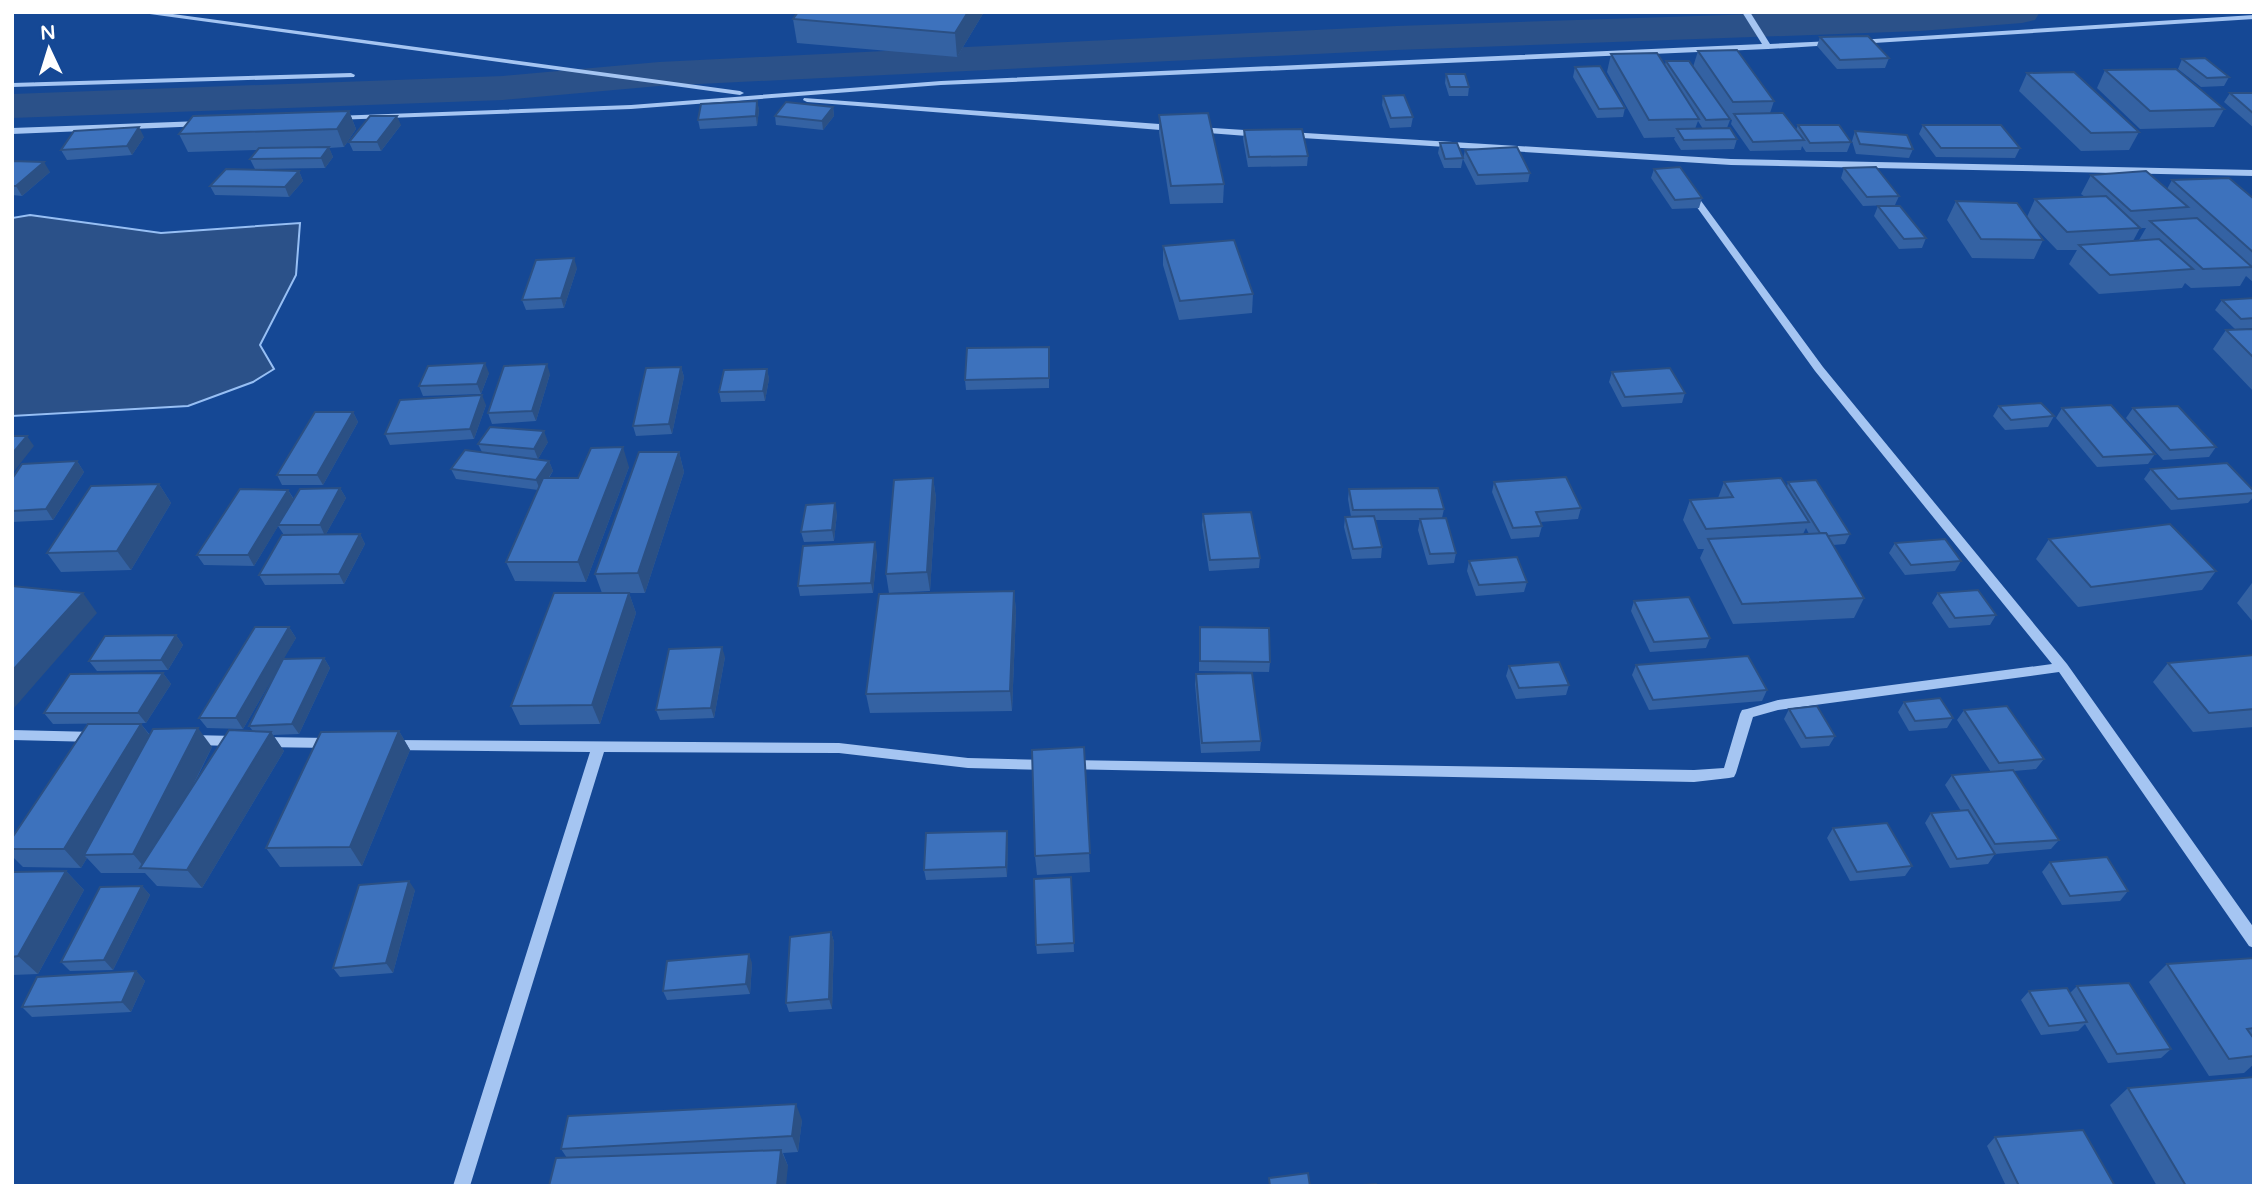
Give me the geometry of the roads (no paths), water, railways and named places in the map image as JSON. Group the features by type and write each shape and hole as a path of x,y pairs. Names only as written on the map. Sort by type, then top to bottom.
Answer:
{"street":[{"path":"139,12 494,62 770,97 1270,134"},
{"path":"1746,13 1768,47"},
{"path":"1852,42 2254,17"},
{"path":"328,119 631,107 941,83 1838,43"},
{"path":"12,85 351,75"},
{"path":"12,131 219,123"},
{"path":"1283,135 1665,158 2254,173"},
{"path":"1665,158 1673,169"},
{"path":"1681,180 1819,369 2062,667 2254,941"},
{"path":"382,745 839,748 968,763 1694,776 1729,773 1747,714 1778,705 2062,667"},
{"path":"12,735 108,738"},
{"path":"176,739 340,744"},
{"path":"461,1186 598,748"}],"water":[{"path":"30,215 161,233 300,223 296,275 260,345 274,369 253,382 188,406 12,416 12,218"}],"waterway":[{"path":"12,106 503,88 659,74 1396,38 1920,20 2022,12"}]}
